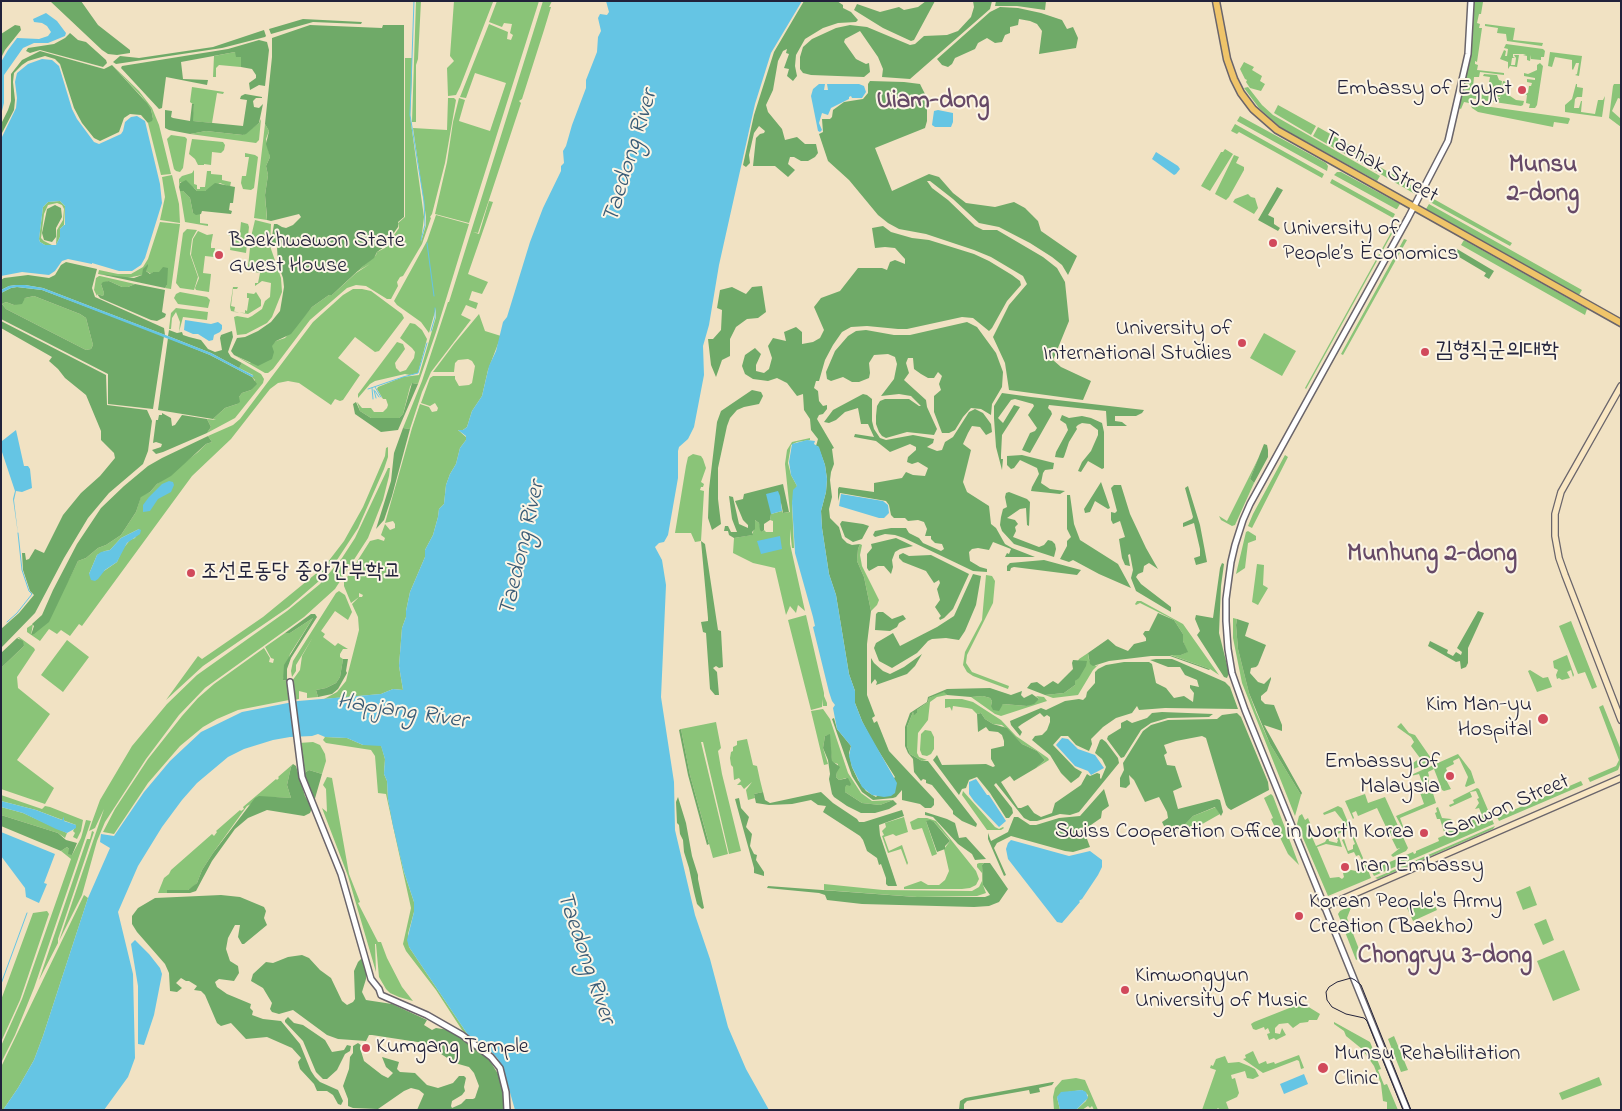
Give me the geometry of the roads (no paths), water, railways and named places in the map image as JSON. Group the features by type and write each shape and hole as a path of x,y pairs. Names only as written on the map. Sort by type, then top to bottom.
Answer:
{"main road":[{"name":"Taehak Street","path":"1216,1 1230,68 1238,88 1253,109 1276,130 1621,323"},
{"path":"1621,386 1561,492 1555,514 1555,536 1559,558 1621,720"},
{"name":"Sanwon Street","path":"1324,907 1621,778"}],"street":[{"path":"1407,1110 1236,686 1226,636 1228,582 1237,539 1250,504 1408,218 1448,141 1467,60 1471,1"},
{"path":"290,682 298,759 305,788 341,874 371,979 381,994 427,1015 462,1035 491,1057 500,1068 506,1092 507,1110"}],"water":[{"path":"606,1 802,1 771,53 755,104 703,346 704,375 694,427 688,439 679,447 678,451 678,478 668,535 664,542 659,543 655,547 662,560 666,585 661,697 674,782 675,830 695,915 710,959 728,1027 746,1069 769,1110 515,1110 505,1075 498,1059 487,1047 468,1035 409,947 407,940 414,912 414,902 404,872 393,826 387,781 384,774 385,759 381,746 363,745 347,738 325,737 318,734 273,740 244,749 228,757 197,783 182,800 162,827 138,866 118,912 133,974 135,1058 128,1077 104,1110 3,1110 34,1060 88,898 110,848 100,842 101,834 114,836 144,792 170,761 201,732 242,712 298,701 381,694 393,689 403,690 399,666 402,628 406,617 410,592 425,557 425,550 433,535 439,509 444,504 446,485 450,474 456,464 460,448 466,440 466,436 458,430 463,430 467,427 472,411 482,396 489,366 496,351 503,322 507,317 530,242 543,208 561,171 561,166 564,163 563,151 597,52 598,37 601,31 598,18 600,14 607,15 609,12"},
{"path":"46,13 57,21 66,33 65,36 48,43 34,43 23,48 4,75 4,103 1,115 1,62 17,38 39,39 48,36 51,32 47,26 34,22 33,19"},
{"path":"42,59 52,60 59,66 72,109 94,142 99,144 121,134 125,122 131,117 137,116 145,121 160,184 162,203 145,258 141,265 132,271 119,271 92,263 68,259 62,261 55,271 49,275 22,272 1,276 1,139 16,108 15,82 17,73 28,64","holes":["60,201 65,206 65,225 60,229 60,237 56,245 45,245 39,239 43,207 48,202"]},
{"path":"819,84 825,84 824,90 828,90 827,84 859,84 864,86 866,92 862,98 849,97 849,99 831,108 828,115 822,113 819,123 822,130 820,132 818,131 811,96 813,89"},
{"path":"934,111 953,113 951,127 935,127 932,125"},
{"path":"1156,152 1178,166 1180,169 1176,174 1174,175 1152,159"},
{"path":"16,285 43,288 211,353 254,376 252,377 210,355 42,290 17,287 1,293 1,290"},
{"path":"185,320 211,324 218,322 222,325 222,329 214,335 213,340 209,341 198,334 184,330"},
{"path":"16,430 24,466 28,466 30,469 32,488 22,492 16,491 14,500 18,534 13,499 15,491 1,449 2,441"},
{"path":"807,440 815,441 814,444 819,447 825,465 827,479 821,511 822,528 829,574 836,595 849,674 855,691 855,703 862,721 897,783 895,793 891,796 872,795 862,787 852,767 849,756 851,746 837,729 833,708 835,705 829,692 813,627 815,626 813,617 795,553 792,503 793,490 797,486 791,475 789,462 792,444"},
{"path":"169,481 173,482 174,485 171,492 158,499 150,511 143,512 143,505 149,497 162,484"},
{"path":"778,491 782,511 771,514 766,494"},
{"path":"841,494 883,501 888,505 889,513 884,518 879,518 839,506"},
{"path":"139,529 141,530 140,534 127,543 117,562 105,570 98,579 95,581 91,580 89,574 97,555 110,550 121,538"},
{"path":"780,536 782,549 761,554 757,541"},
{"path":"1062,738 1068,739 1078,749 1095,755 1104,768 1091,775 1088,771 1075,766 1056,745"},
{"path":"976,779 1006,821 999,827 969,794 969,782"},
{"path":"1,801 36,810 62,820 64,817 64,821 76,825 76,828 67,833 23,813 1,807"},
{"path":"1,832 55,854 44,883 47,884 39,903 26,897 25,888 1,856"},
{"path":"1011,840 1069,856 1090,851 1102,860 1102,867 1098,875 1080,902 1062,923 1057,922 1008,859 1006,849"},
{"path":"135,940 149,954 160,968 162,974 154,1015 144,1045 138,1044 138,986 131,944"},
{"path":"1304,1074 1308,1084 1284,1094 1280,1084"},
{"path":"1082,1090 1086,1092 1088,1098 1076,1110 1060,1110 1057,1097 1061,1092"}],"waterway":[{"path":"414,1 410,115 424,201 425,225 421,240"},
{"path":"427,243 434,296"},
{"path":"431,331 435,317 435,308"},
{"path":"368,389 418,373 427,343"},
{"path":"375,387 381,397"},
{"path":"372,388 373,399"},
{"path":"374,390 376,398"},
{"path":"375,391 379,397"},
{"path":"7,622 32,594 29,591 22,570 18,533"},
{"path":"1,984 27,913"}],"tram line":[{"path":"1403,1110 1367,1021 1364,1018 1346,1014 1332,1007 1327,1000 1326,992 1329,987 1337,982 1351,978 1361,985 1411,1110"}],"place":[{"name":"Embassy of Egypt","path":"1522,90"},
{"name":"University of People’s Economics","path":"1273,243"},
{"name":"Baekhwawon State Guest House","path":"219,255"},
{"name":"University of International Studies","path":"1242,343"},
{"name":"김형직군의대학","path":"1425,352"},
{"name":"조선로동당 중앙간부학교","path":"191,573"},
{"name":"Kim Man-yu Hospital","path":"1543,719"},
{"name":"Embassy of Malaysia","path":"1450,776"},
{"name":"Swiss Cooperation Office in North Korea","path":"1424,833"},
{"name":"Iran Embassy","path":"1345,867"},
{"name":"Korean People's Army Creation (Baekho)","path":"1299,916"},
{"name":"Kimwongyun University of Music","path":"1125,990"},
{"name":"Kumgang Temple","path":"366,1048"},
{"name":"Munsu Rehabilitation Clinic","path":"1323,1068"}],"district":[{"name":"Uiam-dong","path":"933,103"},
{"name":"Munsu 2-dong","path":"1543,182"},
{"name":"Munhung 2-dong","path":"1432,556"},
{"name":"Chongryu 3-dong","path":"1445,958"}],"water label":[{"name":"Taedong River","path":"632,157"},
{"name":"Taedong River","path":"524,549"},
{"name":"Hapjang River","path":"402,713"},
{"name":"Taedong River","path":"584,958"}]}
